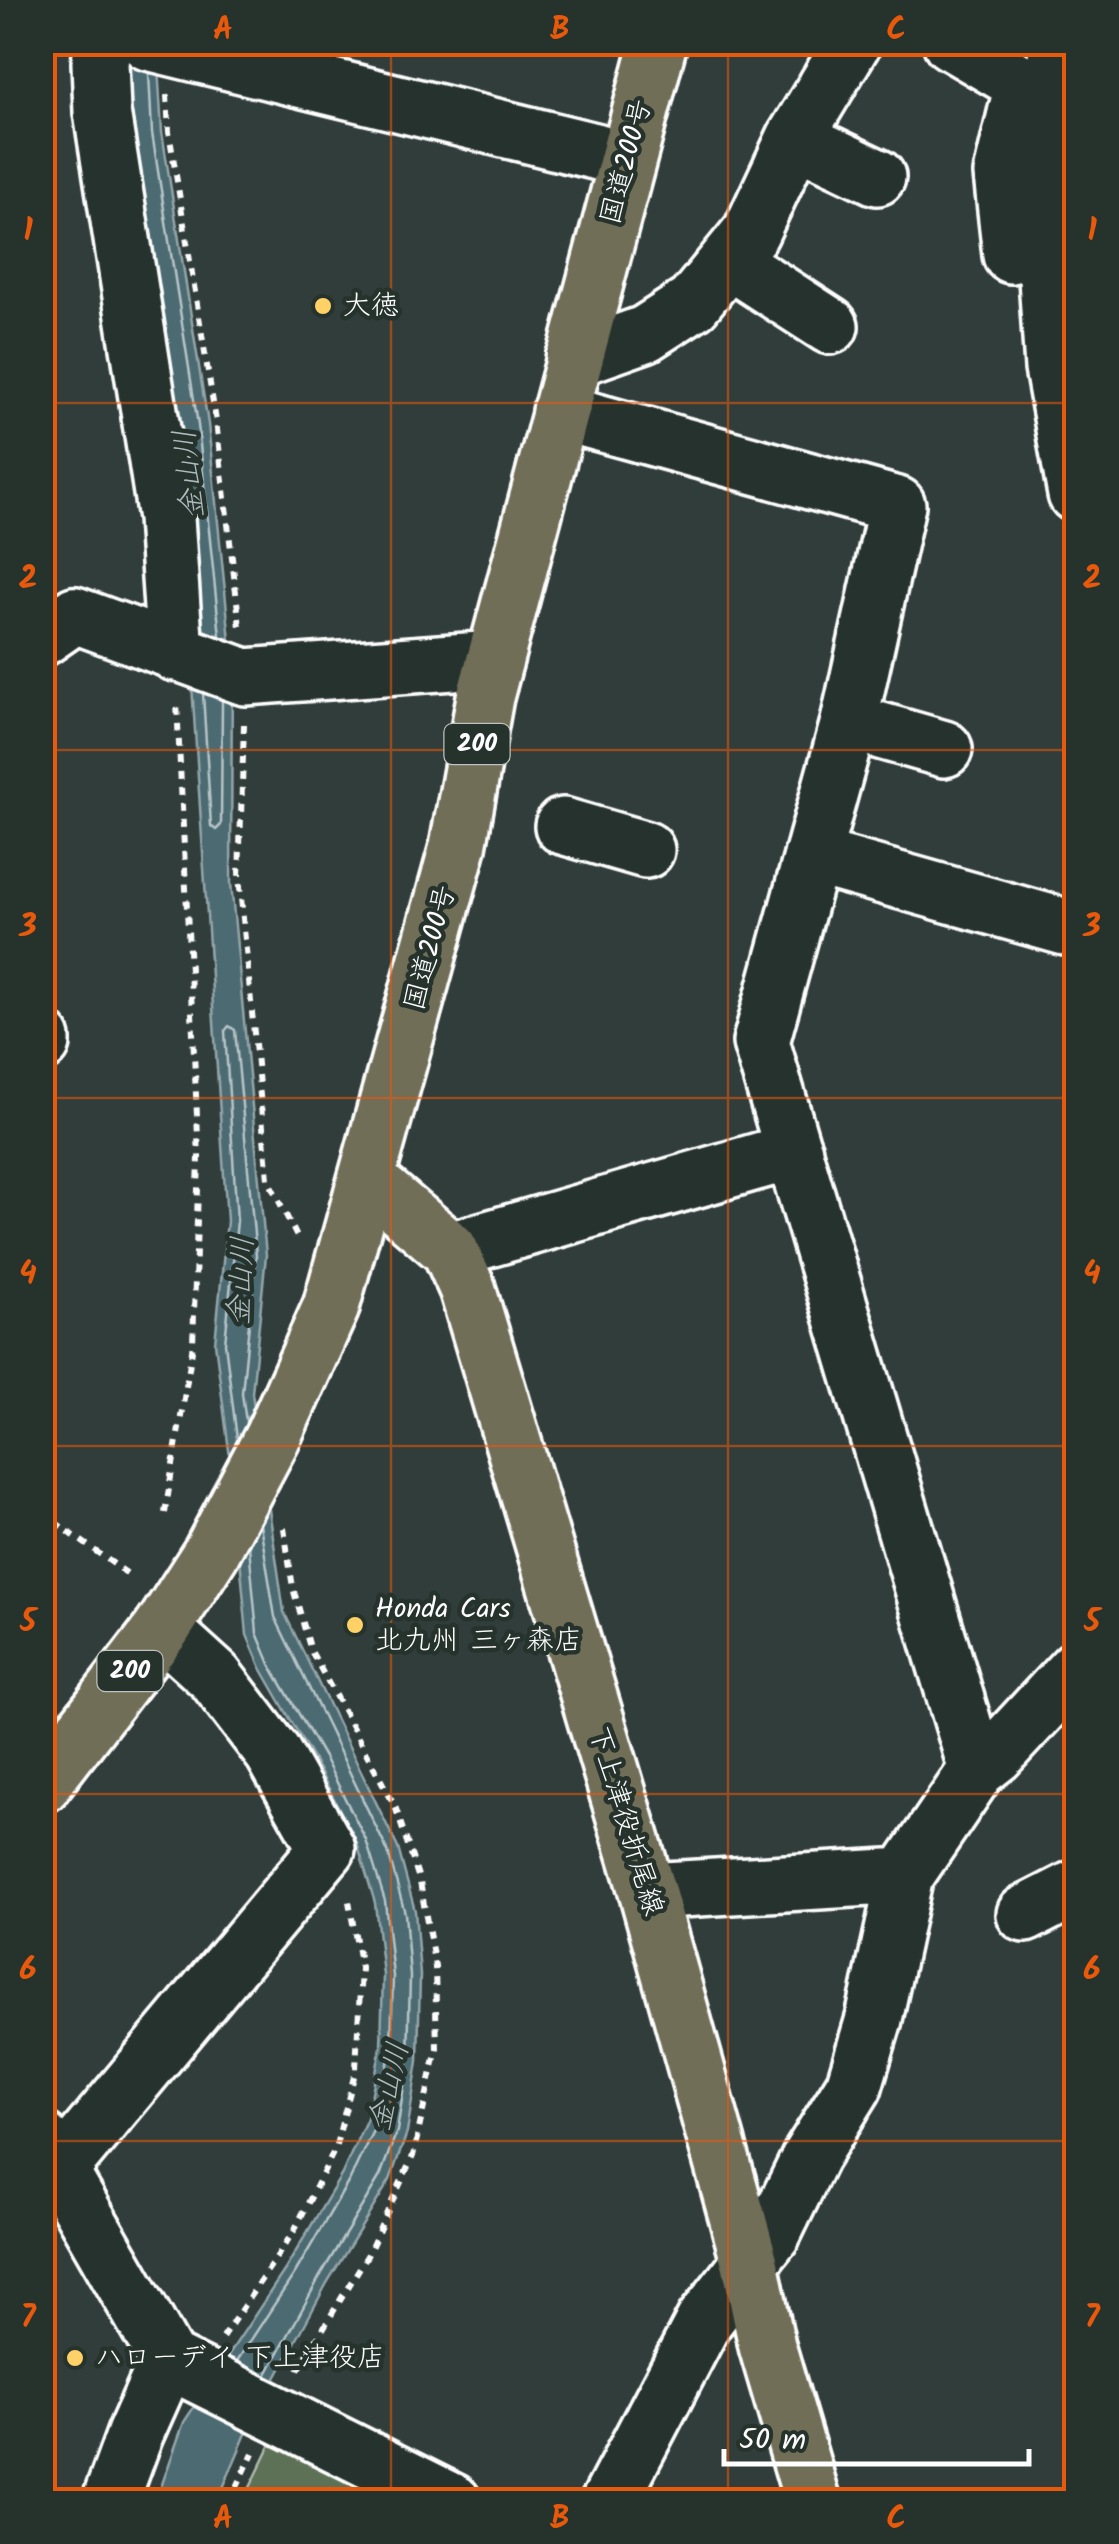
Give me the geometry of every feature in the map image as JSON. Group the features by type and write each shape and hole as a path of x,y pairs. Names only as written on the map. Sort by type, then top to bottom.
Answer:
{"main road":[{"name":"国道200号","path":"45,1776 162,1629 210,1553 272,1438 331,1307 458,847 495,659 659,42"},
{"name":"下上津役折尾線","path":"368,1180 450,1250 467,1288 647,1890 813,2502"}],"street":[{"path":"103,42 102,112 166,518 180,655"},
{"path":"574,359 645,334 693,303 750,232 795,138 853,42"},
{"path":"950,42 1023,84 1002,174 1012,265 1047,281"},
{"path":"1058,42 1053,112 1041,189 1060,230 1047,281 1064,347 1053,368 1076,494"},
{"path":"161,46 626,159"},
{"path":"795,138 877,177"},
{"path":"728,260 830,326"},
{"path":"560,412 898,505 849,722 761,1042 977,1770"},
{"path":"42,638 75,615 246,677 495,659"},
{"path":"849,722 944,749"},
{"path":"562,826 646,850"},
{"path":"812,856 1064,927 1076,924"},
{"path":"450,1250 794,1152"},
{"path":"162,1629 215,1677 273,1753 327,1849 48,2163 187,2371 453,2502"},
{"path":"609,2502 704,2321 773,2233 811,2155 854,2086 879,2000 905,1876 977,1770 1076,1669"},
{"path":"647,1890 905,1876"},
{"path":"1025,1914 1076,1888"},
{"path":"110,2502 135,2434 187,2371"}],"path":[{"path":"165,1514 193,1344 200,1157 180,655"},
{"path":"42,1513 132,1577"},
{"path":"230,2502 273,2412 368,2254 413,2156 437,2050 435,1967 420,1882 395,1806 311,1651 293,1588 284,1528"},
{"path":"187,2371 223,2336 294,2230 335,2150 356,2068 361,1968 346,1888 327,1849"}],"green space":[{"path":"275,2436 399,2502 243,2502"}],"water":[{"name":"金山川","path":"121,43 158,66 162,132 208,424 232,660 231,883 266,1255 252,1393 284,1612 398,1848 415,1911 420,1975 418,2061 407,2133 390,2180 327,2283 245,2436 217,2502 156,2501 184,2422 286,2268 342,2174 367,2118 381,2047 383,1975 375,1903 357,1843 261,1668 247,1635 215,1343 227,1221 189,639"}],"place":[{"name":"大徳","path":"323,306"},
{"name":"Honda Cars 北九州 三ヶ森店","path":"355,1625"},
{"name":"ハローデイ 下上津役店","path":"75,2358"}]}
